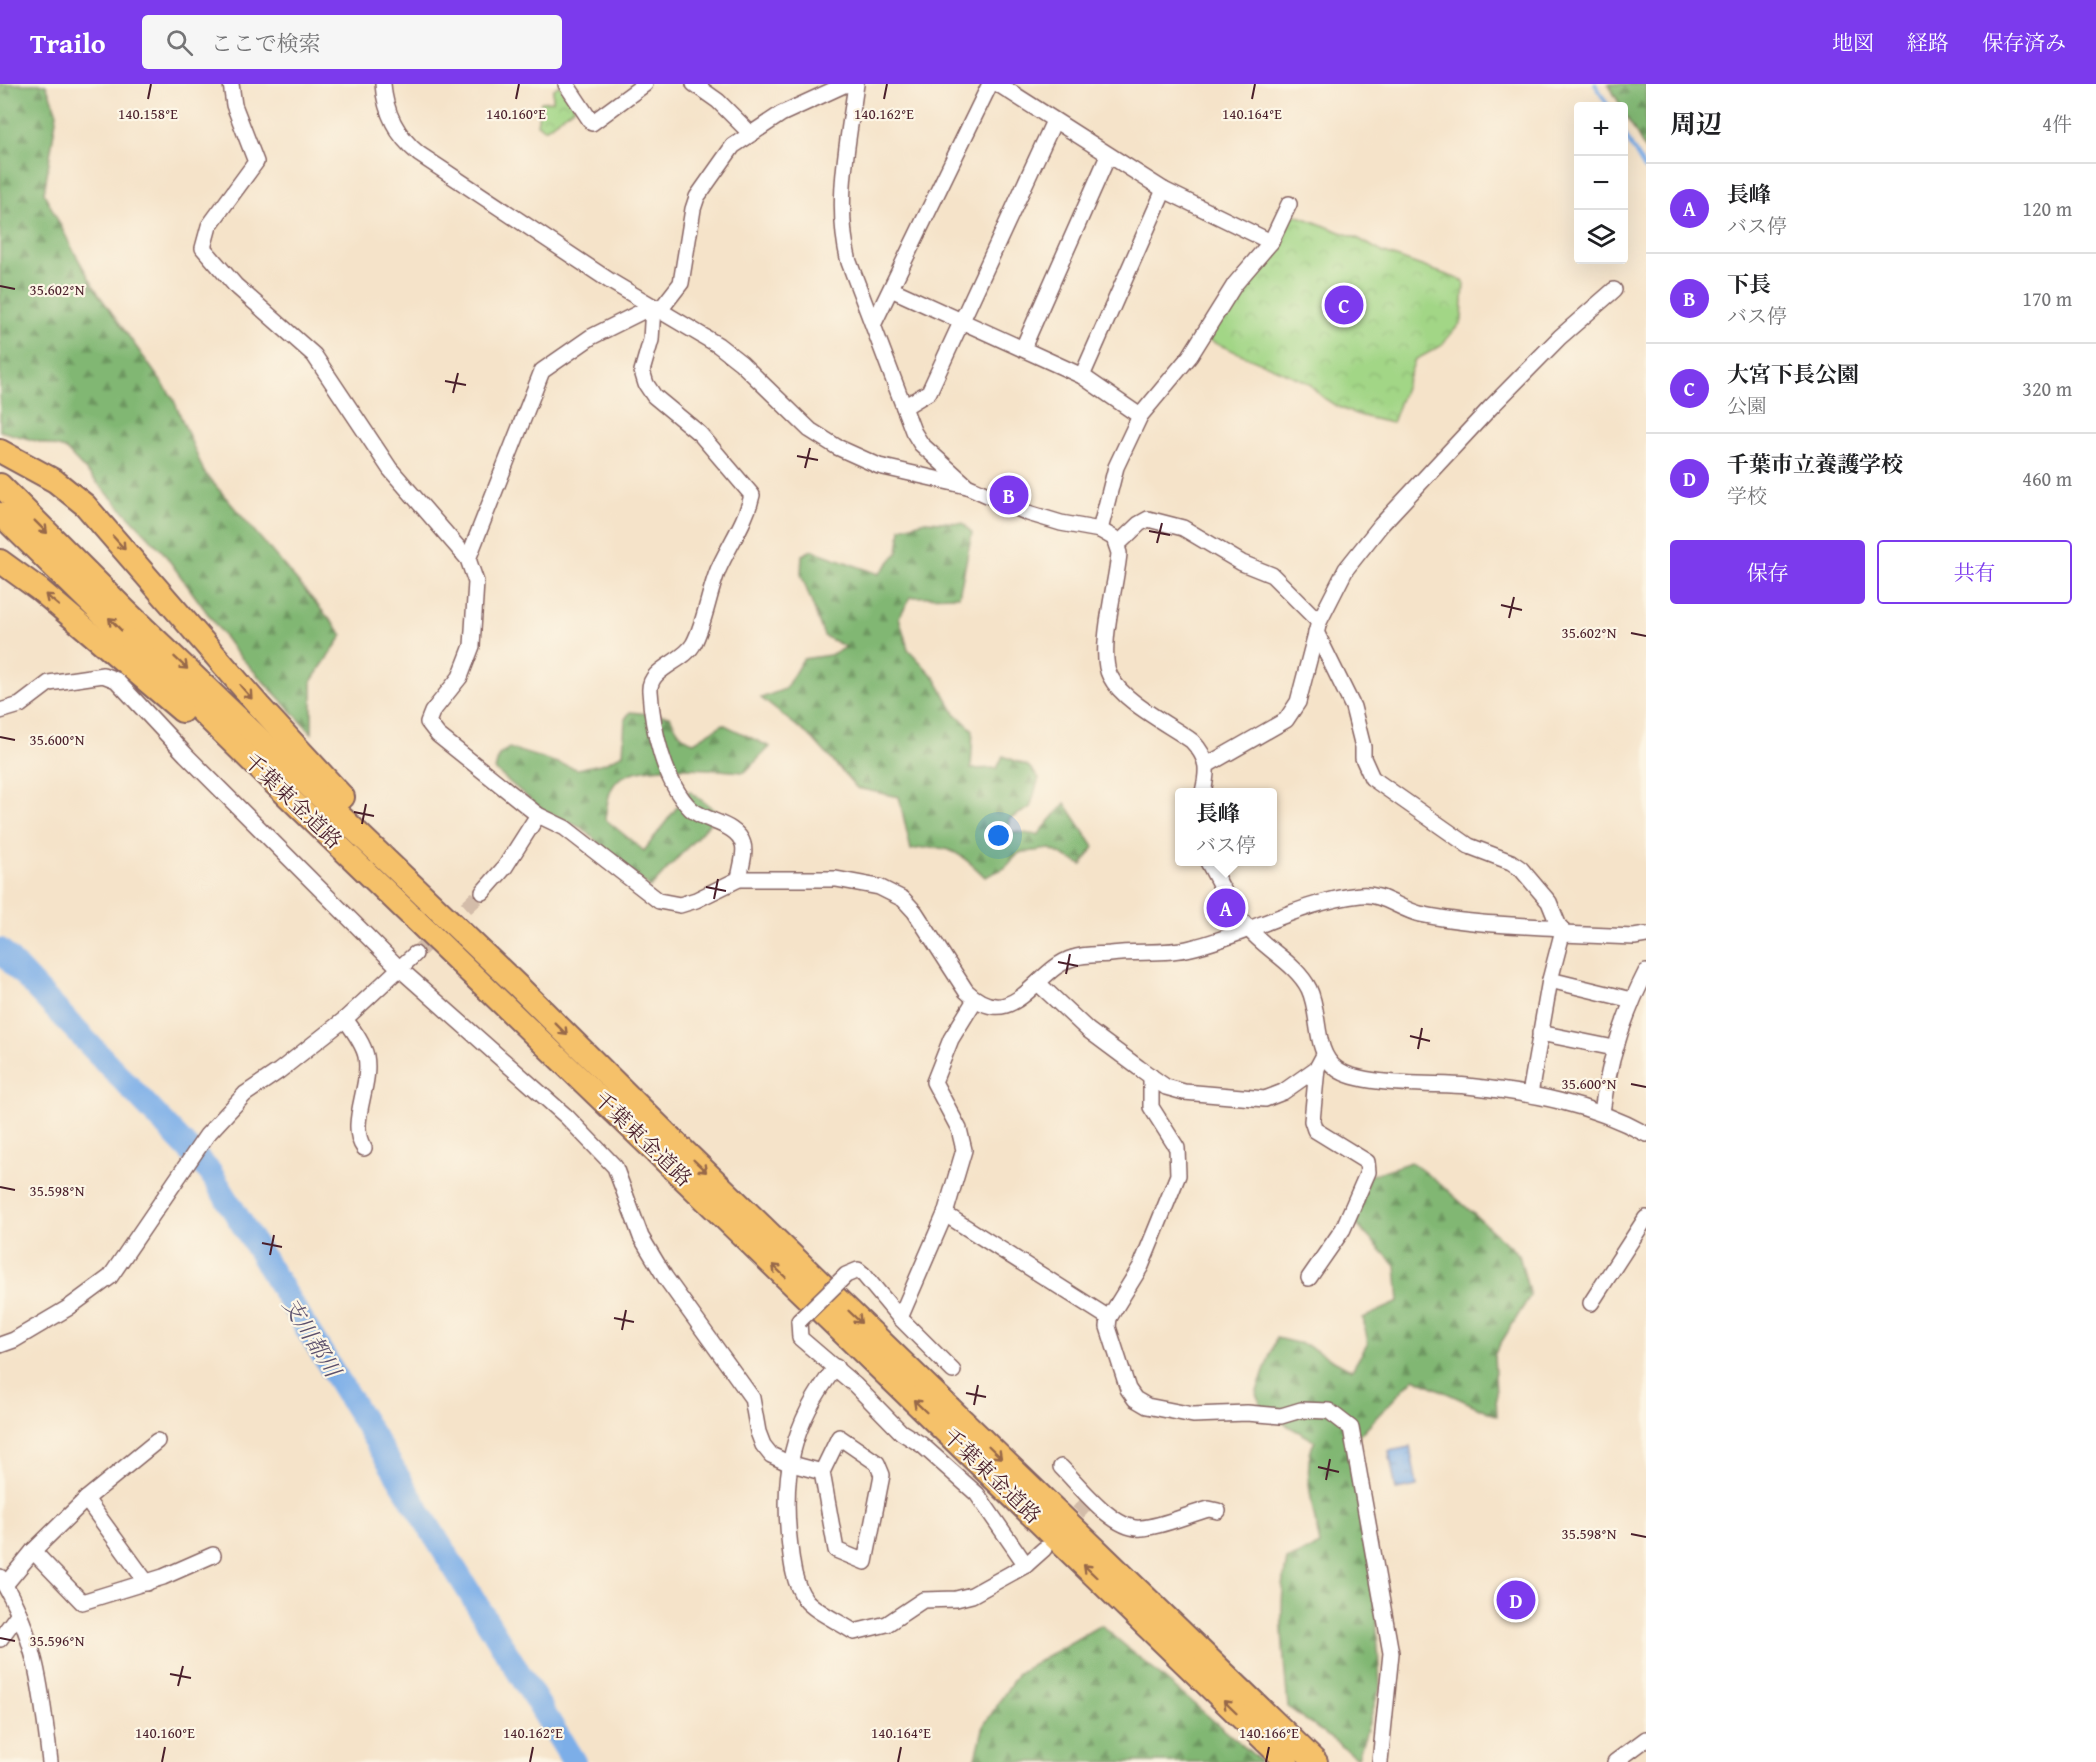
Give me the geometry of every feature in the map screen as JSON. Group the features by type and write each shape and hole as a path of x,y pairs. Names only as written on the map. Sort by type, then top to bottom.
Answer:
{"highway":[{"path":"0,451 28,464 85,505 258,706 335,789 469,922 520,988"},
{"path":"0,485 125,610 520,988"},
{"name":"千葉東金道路","path":"0,514 109,618 275,784 1287,1762"},
{"path":"0,561 40,590 220,744 275,784"},
{"name":"千葉東金道路","path":"520,988 672,1139 1316,1762"}],"street":[{"path":"231,84 234,105 256,156 256,162 209,226 203,248 235,285 314,355 390,469 468,559 476,582 472,646 460,677 432,712 428,722 438,735 538,814 565,828 659,901 680,904 696,900 739,879 857,881 879,887 903,899 923,924 966,991 975,1000 987,1005 1012,1003 1039,984 1059,965 1073,958 1130,951 1155,954 1183,950 1362,894 1382,899 1417,914 1451,920 1613,937 1646,934"},
{"path":"383,84 384,96 396,129 419,154 610,281 726,351 810,430 837,447 879,466 967,486 1028,513 1108,533 1117,545 1118,562 1105,647 1106,666 1110,677 1126,696 1192,741 1200,750 1207,765 1204,788"},
{"path":"566,84 592,123 645,84"},
{"path":"694,84 718,101 750,133"},
{"path":"468,559 542,371 591,337 656,308 681,283 693,210 698,196 733,146 781,114 844,84 855,84 843,180 841,221 849,262 904,407 921,444 967,486"},
{"path":"874,323 990,84"},
{"path":"998,84 1107,156 1164,190 1271,242"},
{"path":"904,407 929,392 1054,121"},
{"path":"1023,348 1107,156"},
{"path":"1082,376 1164,190"},
{"path":"1100,530 1116,467 1140,416 1190,356 1234,284 1271,242 1288,204"},
{"path":"891,289 1082,376 1140,416"},
{"path":"1207,765 1286,720 1298,702 1317,627 1346,569 1381,525 1491,407 1560,337 1614,290"},
{"path":"656,308 651,340 642,371 646,384 654,396 700,434 752,495 749,508 719,569 694,643 685,655 655,675 650,689 662,760 683,797 690,808 727,827 738,835 744,844 739,879"},
{"path":"1117,545 1139,524 1148,519 1183,528 1242,563 1272,575 1317,627 1353,707 1363,747 1362,758 1372,777 1469,846 1511,862 1521,869 1549,902 1561,931 1530,1094"},
{"path":"0,711 20,705 49,682 94,675 110,676 400,969 567,1118 615,1167 641,1237 665,1277 752,1398 763,1444 771,1455 788,1463 822,1472"},
{"path":"483,892 505,867 538,814"},
{"path":"1211,866 1248,929 1302,978 1309,989 1321,1062 1312,1121 1315,1130 1367,1162 1368,1172 1343,1229 1309,1278"},
{"path":"0,1345 14,1340 68,1308 110,1277 207,1135 244,1094 279,1071 345,1019 415,954"},
{"path":"1602,1112 1614,1048 1632,1000 1646,972"},
{"path":"1550,980 1632,1000"},
{"path":"1039,984 1088,1030 1151,1077 1166,1087 1184,1092 1265,1099 1283,1092 1321,1062"},
{"path":"900,1318 945,1214 964,1150 959,1129 933,1082 951,1039 975,1000"},
{"path":"345,1019 366,1056 365,1094 357,1132 357,1138 364,1148"},
{"path":"1540,1033 1614,1048"},
{"path":"1321,1062 1352,1077 1530,1094 1602,1112 1646,1134"},
{"path":"1151,1077 1151,1107 1177,1148 1178,1175 1141,1266 1109,1318 1108,1327 1128,1389 1134,1399 1147,1406 1193,1415 1247,1413 1281,1416 1301,1410 1329,1411 1352,1428 1391,1653 1380,1762"},
{"path":"945,1214 1109,1318"},
{"path":"1591,1303 1646,1218"},
{"path":"953,1371 900,1318 858,1270 846,1275 799,1321 797,1330 800,1338 836,1367 902,1432 922,1445 977,1494 1026,1564"},
{"path":"836,1367 811,1404 788,1463 785,1495 786,1519 796,1580 806,1600 854,1632 887,1624 923,1600 956,1599 972,1595 1026,1564 1044,1549"},
{"path":"840,1437 877,1463 882,1475 865,1562 836,1550 822,1472 840,1437"},
{"path":"50,1762 39,1675 19,1613 2,1582 86,1499 157,1440"},
{"path":"1061,1467 1116,1522 1129,1528 1142,1528 1209,1509 1218,1511"},
{"path":"86,1499 147,1583"},
{"path":"33,1551 82,1602 147,1583 213,1555"},
{"path":"0,1639 19,1613"},
{"path":"1615,1762 1646,1739"}],"green space":[{"path":"0,84 46,84 57,113 44,193 73,250 99,295 173,398 204,472 343,635 312,680 312,733 234,650 163,552 65,449 0,431"},
{"path":"1608,84 1646,84 1646,151 1628,119 1628,102 1619,102"},
{"path":"559,85 575,107 545,129 537,124 541,102 553,101 553,90"},
{"path":"1291,213 1359,239 1382,252 1464,281 1462,321 1441,346 1415,360 1392,423 1369,418 1336,406 1309,383 1205,339 1234,290 1273,252"},
{"path":"925,521 963,523 972,533 959,596 911,597 899,617 908,649 935,678 955,713 973,730 971,769 997,768 1003,756 1028,766 1039,778 1030,808 1009,819 1009,831 1038,835 1065,803 1094,847 1082,865 1050,849 1019,853 1005,868 985,877 961,856 944,849 934,847 911,850 899,797 857,788 813,739 761,698 785,689 803,659 830,655 846,647 824,636 801,574 802,555 812,550 879,574 898,552 901,528"},
{"path":"630,712 670,716 682,735 694,742 723,724 770,747 745,772 661,768 644,770 618,780 608,798 605,819 644,851 689,791 719,813 650,888 582,828 543,810 495,770 499,755 509,748 577,769 605,763 623,754 625,719"},
{"path":"1411,1162 1445,1188 1519,1255 1530,1296 1494,1354 1497,1416 1414,1378 1348,1447 1375,1591 1380,1687 1358,1758 1288,1707 1282,1634 1282,1597 1287,1560 1320,1545 1309,1477 1311,1451 1315,1441 1265,1413 1256,1394 1276,1338 1306,1345 1352,1370 1368,1343 1363,1318 1399,1302 1396,1266 1356,1224 1368,1176"},
{"path":"1101,1625 1262,1762 975,1762 984,1725 1018,1673"}],"water":[{"path":"1410,1447 1417,1486 1396,1490 1389,1451"}],"waterway":[{"path":"1595,84 1606,102"},
{"path":"1628,140 1646,171"},
{"name":"支川都川","path":"0,950 210,1172 574,1762"}],"tunnel":[{"path":"415,954 483,892"},
{"path":"1062,1529 1092,1498"}],"place":[{"name":"大宮下長公園","path":"1344,305"},
{"name":"下長","path":"1009,495"},
{"name":"長峰","path":"1226,908"},
{"name":"千葉市立養護学校","path":"1516,1600"}]}
